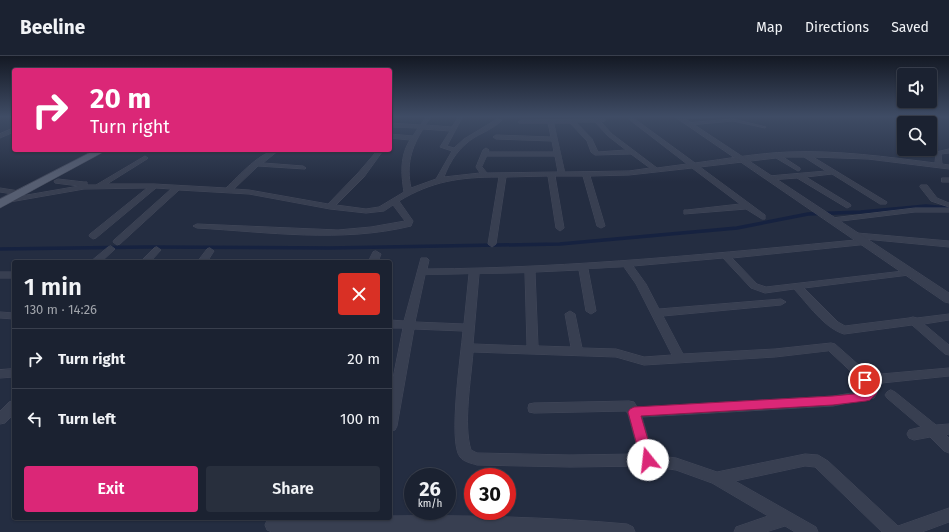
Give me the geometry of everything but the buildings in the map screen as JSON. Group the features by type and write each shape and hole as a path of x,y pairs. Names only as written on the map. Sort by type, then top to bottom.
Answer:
{"main road":[{"path":"2,202 98,152"}],"street":[{"path":"408,192 405,178 407,150 414,138"},
{"path":"448,138 443,147 455,150"},
{"path":"439,180 443,169 455,150 461,144 471,138"},
{"path":"539,138 554,139 562,174"},
{"path":"588,138 594,152 597,154 633,152"},
{"path":"619,138 655,170"},
{"path":"658,138 762,217"},
{"path":"710,138 949,299"},
{"path":"939,165 938,153 949,151"},
{"path":"229,190 256,164 273,152"},
{"path":"330,208 361,175 379,152"},
{"path":"484,174 480,167 485,152 557,154"},
{"path":"804,154 883,202"},
{"path":"58,181 86,184 229,190 280,197 330,208 371,211 381,209 408,192 439,180 484,174 621,174 776,155 804,154 868,157 949,167"},
{"path":"776,155 847,206"},
{"path":"2,202 103,184 145,158"},
{"path":"256,164 303,168"},
{"path":"769,178 798,172 834,172"},
{"path":"492,244 503,174"},
{"path":"551,174 560,228"},
{"path":"586,174 601,226"},
{"path":"93,236 154,186"},
{"path":"117,242 178,187"},
{"path":"924,187 932,200 949,205"},
{"path":"0,190 19,193"},
{"path":"197,226 338,233 371,230 408,224 410,221 394,200"},
{"path":"687,212 749,206"},
{"path":"826,215 949,210"},
{"path":"421,272 530,270 627,264 725,255 861,239 949,244"},
{"path":"97,260 111,249"},
{"path":"147,260 157,250"},
{"path":"203,260 210,251"},
{"path":"725,255 757,289 765,290 909,272"},
{"path":"392,415 409,324 424,260"},
{"path":"627,264 641,284 680,359"},
{"path":"583,267 591,311"},
{"path":"530,270 532,351"},
{"path":"474,272 462,411 462,443 465,453 470,457 477,459 562,461 648,460 676,464 717,478 810,532"},
{"path":"0,276 12,275"},
{"path":"796,286 834,325 844,330 949,316"},
{"path":"657,313 781,302"},
{"path":"570,314 577,352"},
{"path":"0,315 12,316"},
{"path":"913,320 949,351"},
{"path":"392,324 469,328"},
{"path":"467,348 616,353 644,361 783,352 831,347 868,380 949,372"},
{"path":"0,374 12,373"},
{"path":"634,412 833,401 866,397 871,393 865,382 868,380"},
{"path":"891,395 925,423 932,432 949,447"},
{"path":"534,408 624,405 632,408 648,460"},
{"path":"0,419 12,408"},
{"path":"914,434 949,429"},
{"path":"717,478 805,460 818,462 823,465 893,532"},
{"path":"901,532 949,515"},
{"path":"742,532 786,518"},
{"path":"273,525 506,524 580,527 627,532"}],"waterway":[{"path":"0,249 146,247 330,248 560,244 737,228 808,214 861,212 926,206 949,208"}],"route":[{"path":"648,460 634,412 833,401 866,397 871,393 865,380"}]}
